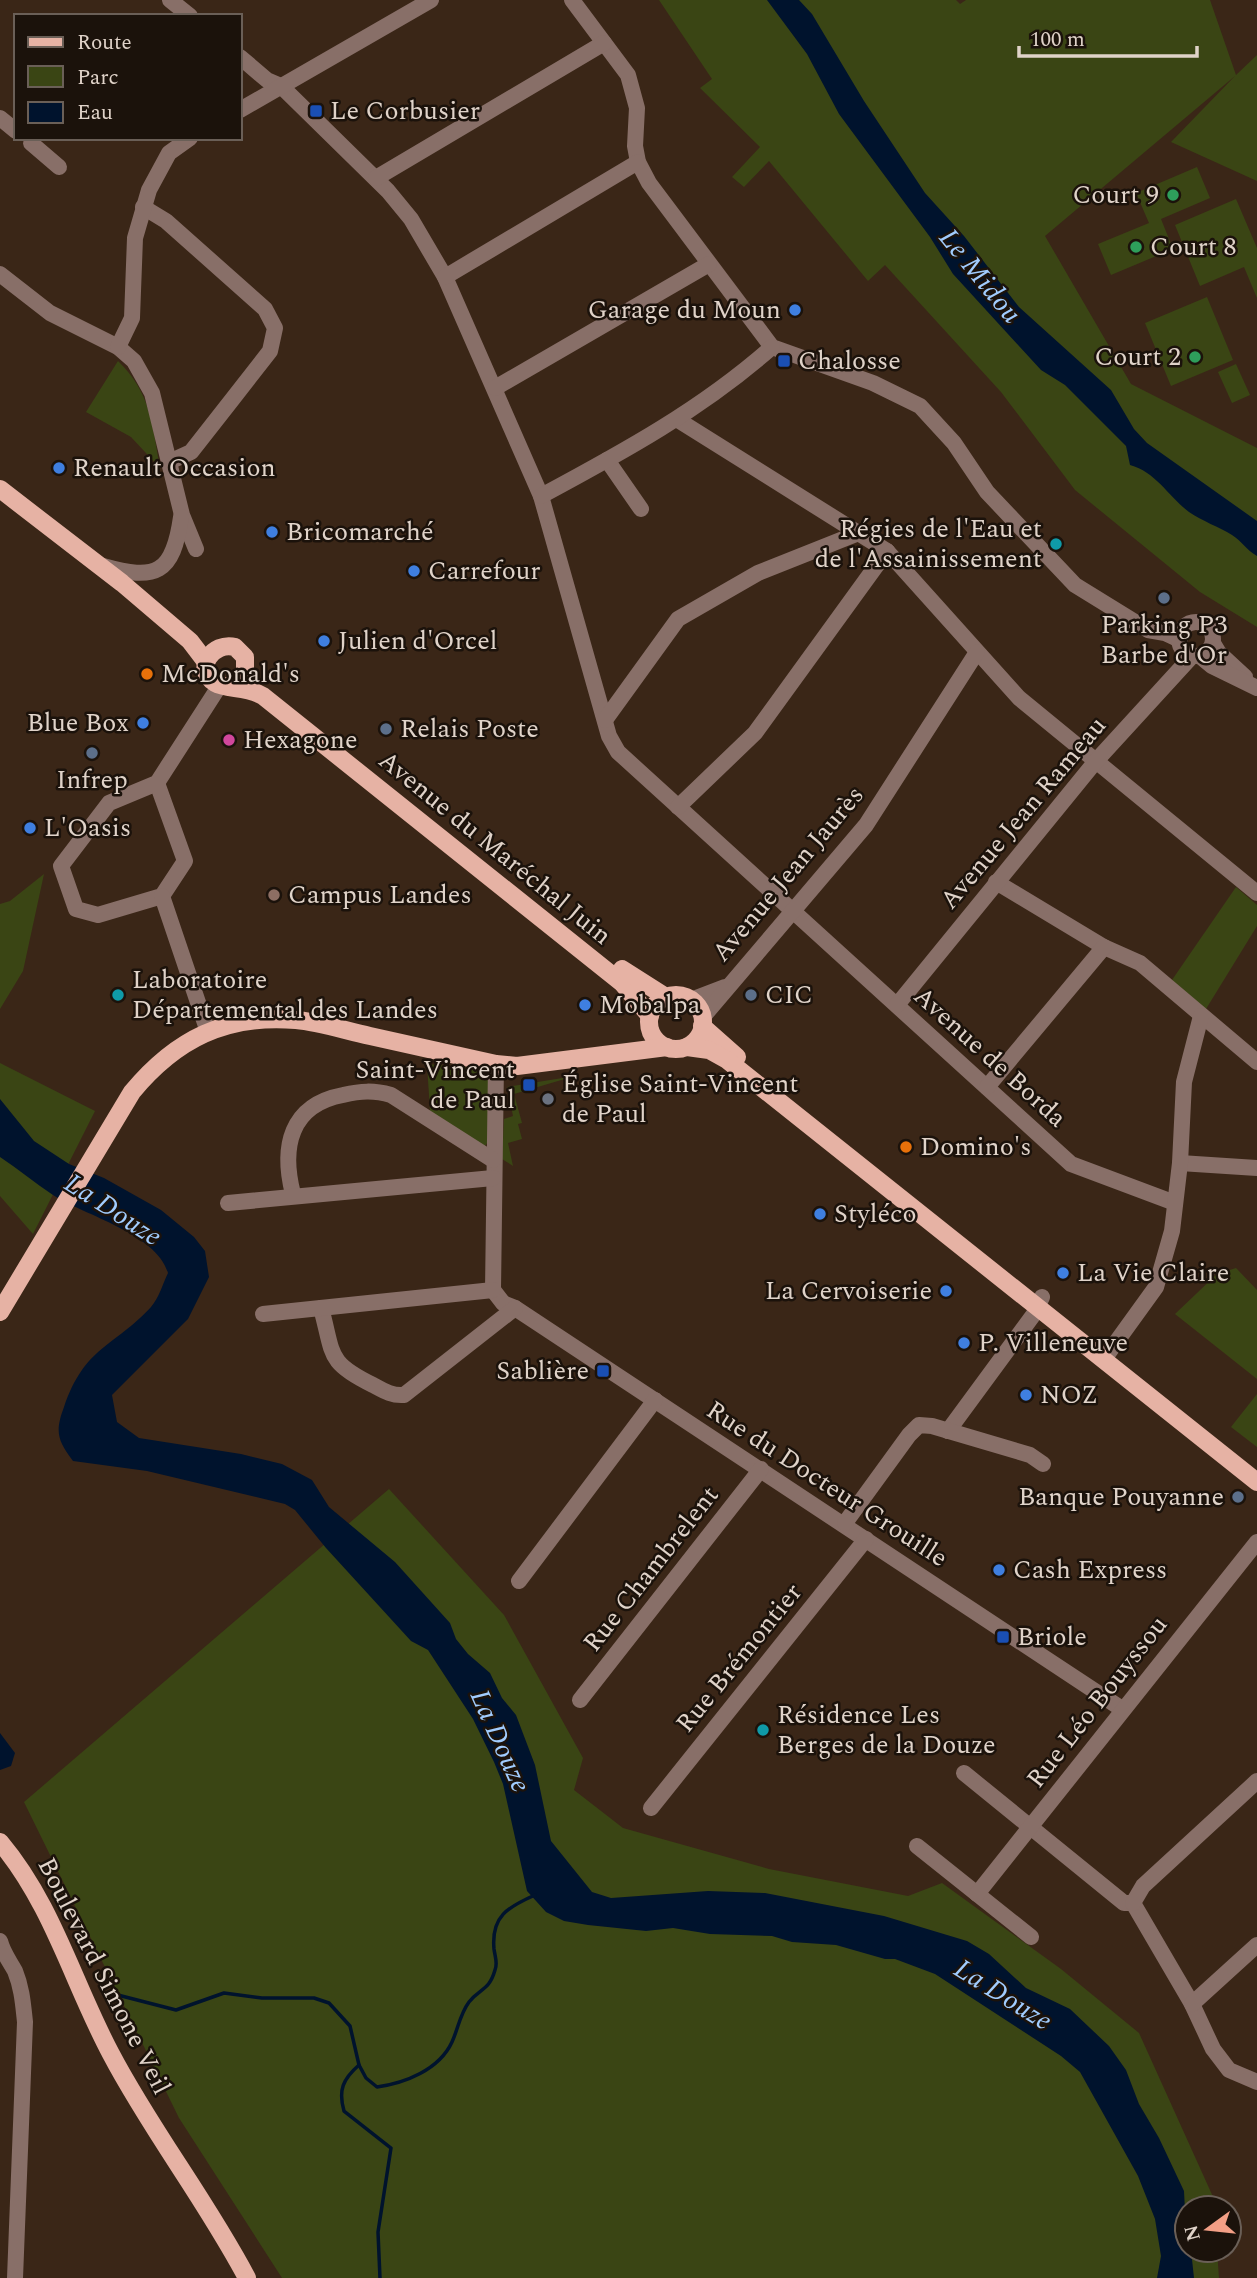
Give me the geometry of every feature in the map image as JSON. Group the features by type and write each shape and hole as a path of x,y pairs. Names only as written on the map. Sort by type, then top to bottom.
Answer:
{"main road":[{"path":"0,489 122,583 190,641 206,662"},
{"path":"122,583 220,646 239,649 245,657 246,668 242,679 226,685 207,673 206,662 211,652 220,646"},
{"name":"Avenue du Maréchal Juin","path":"246,668 606,958 666,997"},
{"name":"Avenue du Maréchal Juin","path":"226,685 263,696 622,983 649,1019"},
{"path":"621,1052 638,1038 656,1004 666,997 683,996 691,1000 702,1022 729,1051 1039,1302"},
{"path":"649,1019 653,1035 667,1047"},
{"path":"0,1312 132,1092 154,1066 180,1045 208,1031 253,1021 297,1020 496,1064 557,1063 621,1052 687,1047 709,1050 727,1060 1107,1355 1257,1467"},
{"path":"687,1047 697,1038 702,1022"},
{"path":"1107,1355 1257,1482"},
{"name":"Boulevard Simone Veil","path":"0,1842 34,1887 51,1919 94,2020 133,2095 205,2203 247,2278"}],"street":[{"path":"242,109 431,0"},
{"path":"572,0 628,75 634,91 638,162 649,183 772,347 873,383 920,406 954,443 987,492 1075,585 1148,630 1165,633 1180,640"},
{"path":"376,178 604,43"},
{"name":"Avenue de Borda","path":"242,59 267,80 281,86 376,178 411,219 445,277 541,496 605,720 618,752 1071,1164 1175,1203"},
{"path":"0,118 14,129"},
{"path":"31,140 59,167"},
{"path":"118,347 134,307 135,238 143,207 168,143"},
{"path":"445,277 638,162"},
{"path":"143,207 166,221 265,309 275,328 270,351 191,452 169,462"},
{"path":"495,388 709,264"},
{"path":"0,274 50,313 118,347 134,361 149,386 182,515 196,550"},
{"path":"541,496 678,420 736,380 772,347"},
{"path":"678,420 861,532 887,551 1019,698 1257,893"},
{"path":"607,460 641,509"},
{"path":"97,564 136,573 163,568 174,554 182,515"},
{"path":"605,720 678,619 758,573 861,532"},
{"path":"678,807 755,733 887,551"},
{"path":"1198,622 1209,627 1219,653 1255,687 1182,650 1180,640 1183,628 1198,622"},
{"path":"1196,656 1209,651 1213,643"},
{"name":"Avenue Jean Jaurès","path":"702,1022 727,986 795,911 866,825 977,652"},
{"name":"Avenue Jean Rameau","path":"897,1004 1096,761 1196,656"},
{"path":"157,783 185,861 162,896 98,915 76,909 61,866 109,803 157,783 193,728 226,685"},
{"path":"996,883 1104,947 1140,963 1257,1062"},
{"path":"162,896 208,1031"},
{"path":"987,1087 1104,947"},
{"name":"Avenue Jean Jaurès","path":"691,1000 727,986"},
{"path":"1107,1355 1156,1287 1172,1231 1180,1163 1184,1082 1200,1016"},
{"path":"496,1064 498,1074 493,1178 504,1300"},
{"path":"293,1194 287,1169 291,1140 306,1111 327,1098 372,1089 391,1095 493,1160"},
{"path":"1180,1163 1257,1168"},
{"path":"228,1203 293,1194 493,1178"},
{"path":"321,1308 335,1361 344,1371 393,1396 404,1395 504,1300"},
{"path":"263,1314 321,1308 504,1300"},
{"name":"Rue du Docteur Grouille","path":"504,1300 845,1523 1122,1709"},
{"path":"948,1431 1034,1314 1039,1302"},
{"path":"519,1581 655,1400"},
{"path":"845,1523 919,1425 1030,1455 1043,1464"},
{"name":"Rue Chambrelent","path":"580,1700 761,1469"},
{"name":"Rue Brémontier","path":"651,1808 866,1539"},
{"name":"Rue Léo Bouyssou","path":"977,1894 1257,1542"},
{"path":"964,1773 1124,1903 1133,1903"},
{"path":"1133,1903 1143,1886 1257,1781"},
{"path":"918,1846 1031,1937"},
{"path":"1133,1903 1192,2004 1213,2049 1229,2070 1257,2082"},
{"path":"0,1941 3,1954 14,1969 22,1990 25,2022 15,2278"},
{"path":"1192,2004 1257,1945"}],"green space":[{"path":"659,0 956,0 960,4 966,0 1210,0 1236,75 1257,55 1257,181 1171,142 1235,76 1045,236 1131,384 1257,448 1257,627 1200,592 1075,490 1001,392 885,265 868,281 769,161 744,187 732,177 760,147 700,88 712,79"},
{"path":"1197,167 1210,198 1161,219 1173,249 1111,275 1098,244 1149,223 1136,193"},
{"path":"1236,199 1257,248 1257,298 1244,267 1200,286 1175,225"},
{"path":"1207,297 1233,360 1171,386 1145,323"},
{"path":"118,361 144,397 160,468 131,437 86,412"},
{"path":"1236,364 1250,395 1232,403 1218,372"},
{"path":"44,874 23,971 0,1009 0,904 10,901"},
{"path":"1236,887 1257,905 1257,926 1206,1009 1172,980"},
{"path":"0,1063 95,1111 33,1234 0,1196"},
{"path":"427,1064 484,1069 491,1076 488,1142 484,1147 430,1111"},
{"path":"575,1076 514,1094 522,1123 518,1124 522,1139 508,1143 513,1166 502,1159 504,1119 513,1116 507,1087"},
{"path":"1236,1268 1257,1290 1257,1379 1175,1314 1217,1274"},
{"path":"1257,1394 1257,1447 1231,1427"},
{"path":"389,1489 504,1615 583,1758 574,1790 623,1828 769,1869 908,1896 942,1883 1061,1969 1139,2033 1212,2194 1173,2194 1173,2264 1218,2264 1219,2278 282,2278 179,2118 24,1802"}],"water":[{"name":"Le Midou","path":"767,0 799,0 812,14 864,101 925,193 964,236 1019,307 1111,390 1134,429 1147,443 1257,521 1257,556 1232,535 1189,512 1155,479 1130,465 1126,446 1065,385 1041,370 953,274 930,237 839,114 807,54"},
{"name":"La Douze","path":"0,1099 34,1141 69,1164 104,1178 161,1210 194,1237 205,1251 209,1277 188,1319 112,1395 117,1422 139,1438 241,1454 282,1464 312,1480 329,1507 395,1562 450,1623 456,1639 468,1654 490,1673 502,1698 516,1715 535,1765 551,1841 592,1892 611,1898 708,1891 765,1893 884,1916 967,1941 989,1954 1026,1988 1070,2009 1109,2046 1126,2070 1139,2104 1159,2138 1184,2191 1184,2194 1173,2194 1173,2264 1192,2264 1194,2278 1157,2278 1161,2256 1155,2219 1138,2176 1080,2072 1061,2056 935,1974 895,1959 885,1959 836,1945 792,1942 772,1936 710,1934 673,1928 646,1931 588,1925 564,1921 546,1912 527,1891 503,1784 473,1719 428,1650 411,1641 295,1510 285,1504 147,1471 73,1461 59,1435 61,1415 72,1387 91,1359 151,1307 168,1273 161,1259 150,1247 119,1227 53,1195 0,1157"},
{"path":"0,1733 15,1753 11,1766 0,1770"}],"waterway":[{"path":"110,1993 176,2010 224,1993 262,1998 314,1998 329,2003 350,2026 359,2065 366,2078 377,2087 388,2085 420,2074 446,2052 466,2007 493,1977 496,1965 495,1928 509,1909 535,1895"},
{"path":"359,2065 343,2085 344,2111 391,2148 378,2232 380,2278"}],"place":[{"name":"Le Corbusier","path":"316,111"},
{"name":"Court 9","path":"1173,195"},
{"name":"Court 8","path":"1136,247"},
{"name":"Garage du Moun","path":"795,310"},
{"name":"Court 2","path":"1195,357"},
{"name":"Chalosse","path":"784,361"},
{"name":"Renault Occasion","path":"59,468"},
{"name":"Bricomarché","path":"272,532"},
{"name":"Régies de l'Eau et de l'Assainissement","path":"1056,544"},
{"name":"Carrefour","path":"414,571"},
{"name":"Parking P3 Barbe d'Or","path":"1164,598"},
{"name":"Julien d'Orcel","path":"324,641"},
{"name":"McDonald's","path":"147,674"},
{"name":"Blue Box","path":"143,723"},
{"name":"Relais Poste","path":"386,729"},
{"name":"Hexagone","path":"229,740"},
{"name":"Infrep","path":"92,753"},
{"name":"L'Oasis","path":"30,828"},
{"name":"Campus Landes","path":"274,895"},
{"name":"Laboratoire Départemental des Landes","path":"118,995"},
{"name":"CIC","path":"751,995"},
{"name":"Mobalpa","path":"585,1005"},
{"name":"Saint-Vincent de Paul","path":"529,1085"},
{"name":"Église Saint-Vincent de Paul","path":"548,1099"},
{"name":"Domino's","path":"906,1147"},
{"name":"Styléco","path":"820,1214"},
{"name":"La Vie Claire","path":"1063,1273"},
{"name":"La Cervoiserie","path":"946,1291"},
{"name":"P. Villeneuve","path":"964,1343"},
{"name":"Sablière","path":"603,1371"},
{"name":"NOZ","path":"1026,1395"},
{"name":"Banque Pouyanne","path":"1238,1497"},
{"name":"Cash Express","path":"999,1570"},
{"name":"Briole","path":"1003,1637"},
{"name":"Résidence Les Berges de la Douze","path":"763,1730"}]}
